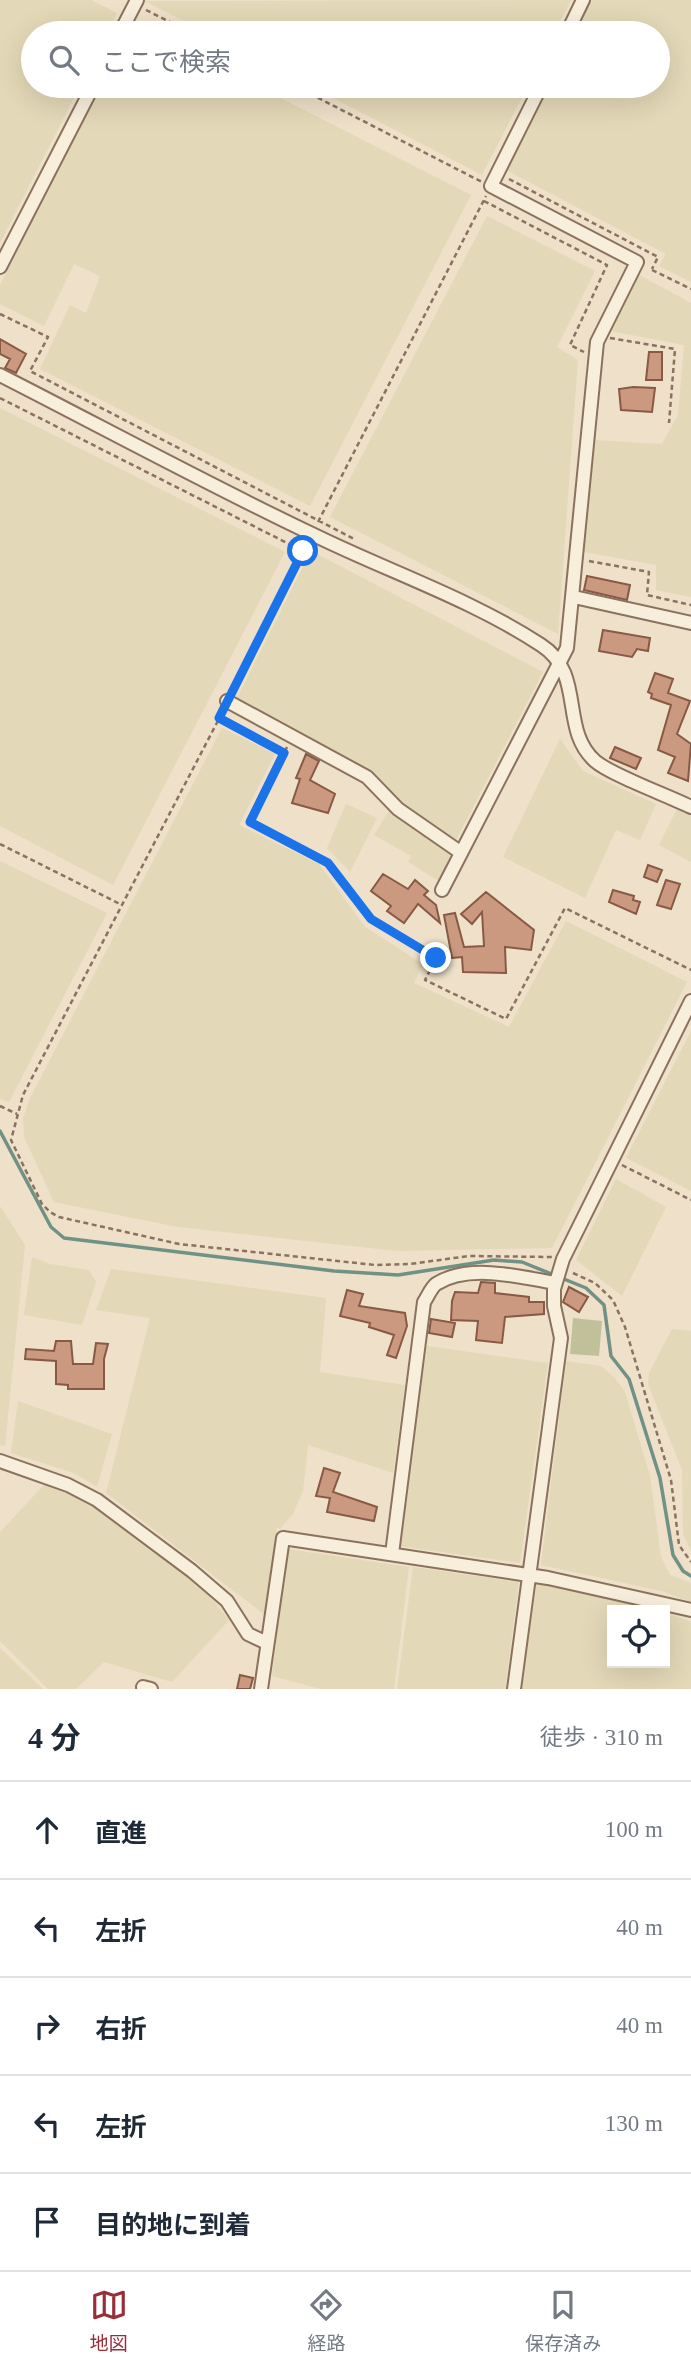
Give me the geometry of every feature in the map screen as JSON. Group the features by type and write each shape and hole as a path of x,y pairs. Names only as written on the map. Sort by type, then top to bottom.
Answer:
{"street":[{"path":"573,21 583,0"},
{"path":"126,21 136,2"},
{"path":"0,267 87,98"},
{"path":"442,890 561,665 567,648 600,336 636,262 491,186 535,98"},
{"path":"0,375 311,534 493,618 541,645 561,665 570,683 580,741 596,762 691,807"},
{"path":"573,597 691,623"},
{"path":"227,701 367,777 398,809 460,852"},
{"path":"514,1689 561,1338 554,1306 555,1283 561,1263 610,1158 691,1001"},
{"path":"392,1554 424,1302 434,1286 455,1278 479,1274 555,1283"},
{"path":"0,1461 68,1485 97,1500 192,1571 226,1601 248,1634 267,1643"},
{"path":"261,1689 283,1538 529,1574 691,1610"}],"path":[{"path":"136,2 170,21"},
{"path":"319,98 491,186 23,1095 11,1140 43,1204 59,1217 179,1244 375,1265 410,1264 468,1256 561,1263 596,1283 617,1308 671,1480 679,1545 691,1562"},
{"path":"498,173 658,257 652,269"},
{"path":"484,201 607,265 570,345 596,359"},
{"path":"636,262 691,289"},
{"path":"0,314 48,337 30,371 356,540"},
{"path":"600,336 675,349 669,424"},
{"path":"0,398 303,551"},
{"path":"577,559 649,572 647,595 691,606"},
{"path":"219,718 284,753"},
{"path":"292,737 250,822 328,863 371,919 436,958 425,980 506,1019 565,908 691,970"},
{"path":"0,844 122,905"},
{"path":"0,1107 17,1114"},
{"path":"610,1158 691,1200"}],"shaded area":[{"path":"0,0 91,0 117,13 113,21 21,21 21,98 74,98 0,243"},
{"path":"571,0 560,21 184,21 144,1"},
{"path":"592,0 691,0 691,282 659,266 666,254 506,170 542,98 670,98 670,21 581,21"},
{"path":"96,98 281,98 471,195 310,506 40,369 70,305 86,313 100,276 74,264 44,326 0,304 0,285"},
{"path":"333,98 522,98 482,175"},
{"path":"487,216 595,271 557,347 578,360 558,634 330,517"},
{"path":"639,275 691,303 691,597 656,590 656,565 584,552 594,440 662,444 678,415 684,345 610,331"},
{"path":"0,408 285,552 113,885 0,826"},
{"path":"311,551 543,672 456,840 408,811 368,771 237,698"},
{"path":"222,728 275,754 239,825 319,864 365,927 423,964 414,983 509,1027 566,921 687,982 552,1248 397,1251 178,1227 54,1202 24,1137 23,1119 29,1100"},
{"path":"560,739 583,771 656,804 640,840 616,830 585,898 503,857"},
{"path":"346,804 377,818 350,872 327,848"},
{"path":"678,807 691,814 691,862 659,845"},
{"path":"391,808 451,853 439,881 408,862 411,856 374,835"},
{"path":"0,861 107,913 9,1102 0,1099"},
{"path":"691,1031 691,1191 626,1158"},
{"path":"616,1179 666,1207 622,1296 576,1260"},
{"path":"0,1206 25,1245 5,1446 0,1445"},
{"path":"32,1257 50,1264 89,1270 96,1282 82,1325 24,1315"},
{"path":"111,1269 326,1298 320,1372 405,1385 393,1473 308,1445 303,1491 293,1514 280,1529 277,1527 265,1615 106,1493 150,1318 96,1310"},
{"path":"672,1329 691,1331 691,1551 683,1534 682,1470 648,1384 649,1373"},
{"path":"427,1346 548,1363 520,1563 399,1546"},
{"path":"566,1361 601,1366 615,1378 625,1392 650,1476 661,1557 670,1575 691,1583 691,1602 662,1591 541,1565"},
{"path":"18,1401 112,1434 97,1487 74,1473 11,1453"},
{"path":"44,1485 84,1500 126,1527 204,1589 229,1620 172,1682 104,1662 76,1689 48,1689 0,1641 0,1532"},
{"path":"287,1549 409,1567 394,1689 321,1689 272,1676"},
{"path":"413,1567 519,1582 505,1689 397,1689"},
{"path":"537,1581 638,1605 607,1605 607,1668 670,1668 670,1614 691,1622 691,1689 522,1689"},
{"path":"0,1648 43,1689 0,1689"}],"green space":[{"path":"573,1318 602,1321 599,1356 570,1354"}],"building":[{"path":"0,339 26,354 16,373 5,368 10,359 0,354"},
{"path":"649,352 662,352 662,380 646,380"},
{"path":"655,388 652,412 621,410 619,389"},
{"path":"587,576 630,585 627,600 584,590"},
{"path":"603,630 650,638 648,651 637,649 632,657 599,651"},
{"path":"655,673 673,679 668,693 690,701 677,734 691,744 688,781 668,773 675,757 658,750 671,705 651,698 652,694 648,692"},
{"path":"615,747 641,758 636,769 610,758"},
{"path":"306,754 319,761 310,780 335,794 328,813 292,803 300,779 296,778"},
{"path":"648,865 662,870 657,882 644,877"},
{"path":"383,874 408,889 415,880 428,891 424,895 436,905 440,923 418,904 404,923 387,911 391,906 371,891"},
{"path":"666,880 680,884 671,909 657,905"},
{"path":"613,890 634,896 633,900 640,902 636,914 609,902"},
{"path":"486,892 534,930 531,950 505,947 506,973 463,972 462,957 452,958 444,915 455,913 464,947 484,946 482,912 472,924 461,914"},
{"path":"481,1282 495,1283 495,1293 529,1297 529,1302 544,1302 544,1314 505,1317 502,1343 476,1340 478,1321 451,1320 452,1301 455,1292 478,1293"},
{"path":"569,1287 588,1297 579,1312 563,1302"},
{"path":"347,1290 363,1294 359,1306 405,1313 407,1326 396,1358 387,1355 394,1335 369,1327 370,1323 340,1316"},
{"path":"431,1319 455,1323 452,1337 429,1333"},
{"path":"56,1341 71,1341 73,1364 93,1364 96,1343 108,1344 104,1359 104,1389 68,1389 68,1385 56,1384 56,1361 25,1359 26,1349 54,1351"},
{"path":"324,1468 340,1473 333,1492 377,1507 374,1521 327,1512 330,1498 316,1496"},
{"path":"240,1675 253,1678 250,1689 237,1689"}],"waterway":[{"path":"0,1131 51,1227 64,1238 334,1271 398,1275 494,1260 522,1262 586,1288 604,1305 611,1356 629,1379 660,1478 673,1555 683,1571 691,1576"}],"route":[{"path":"303,551 219,718 284,753 250,822 328,863 371,919 436,958"}]}
